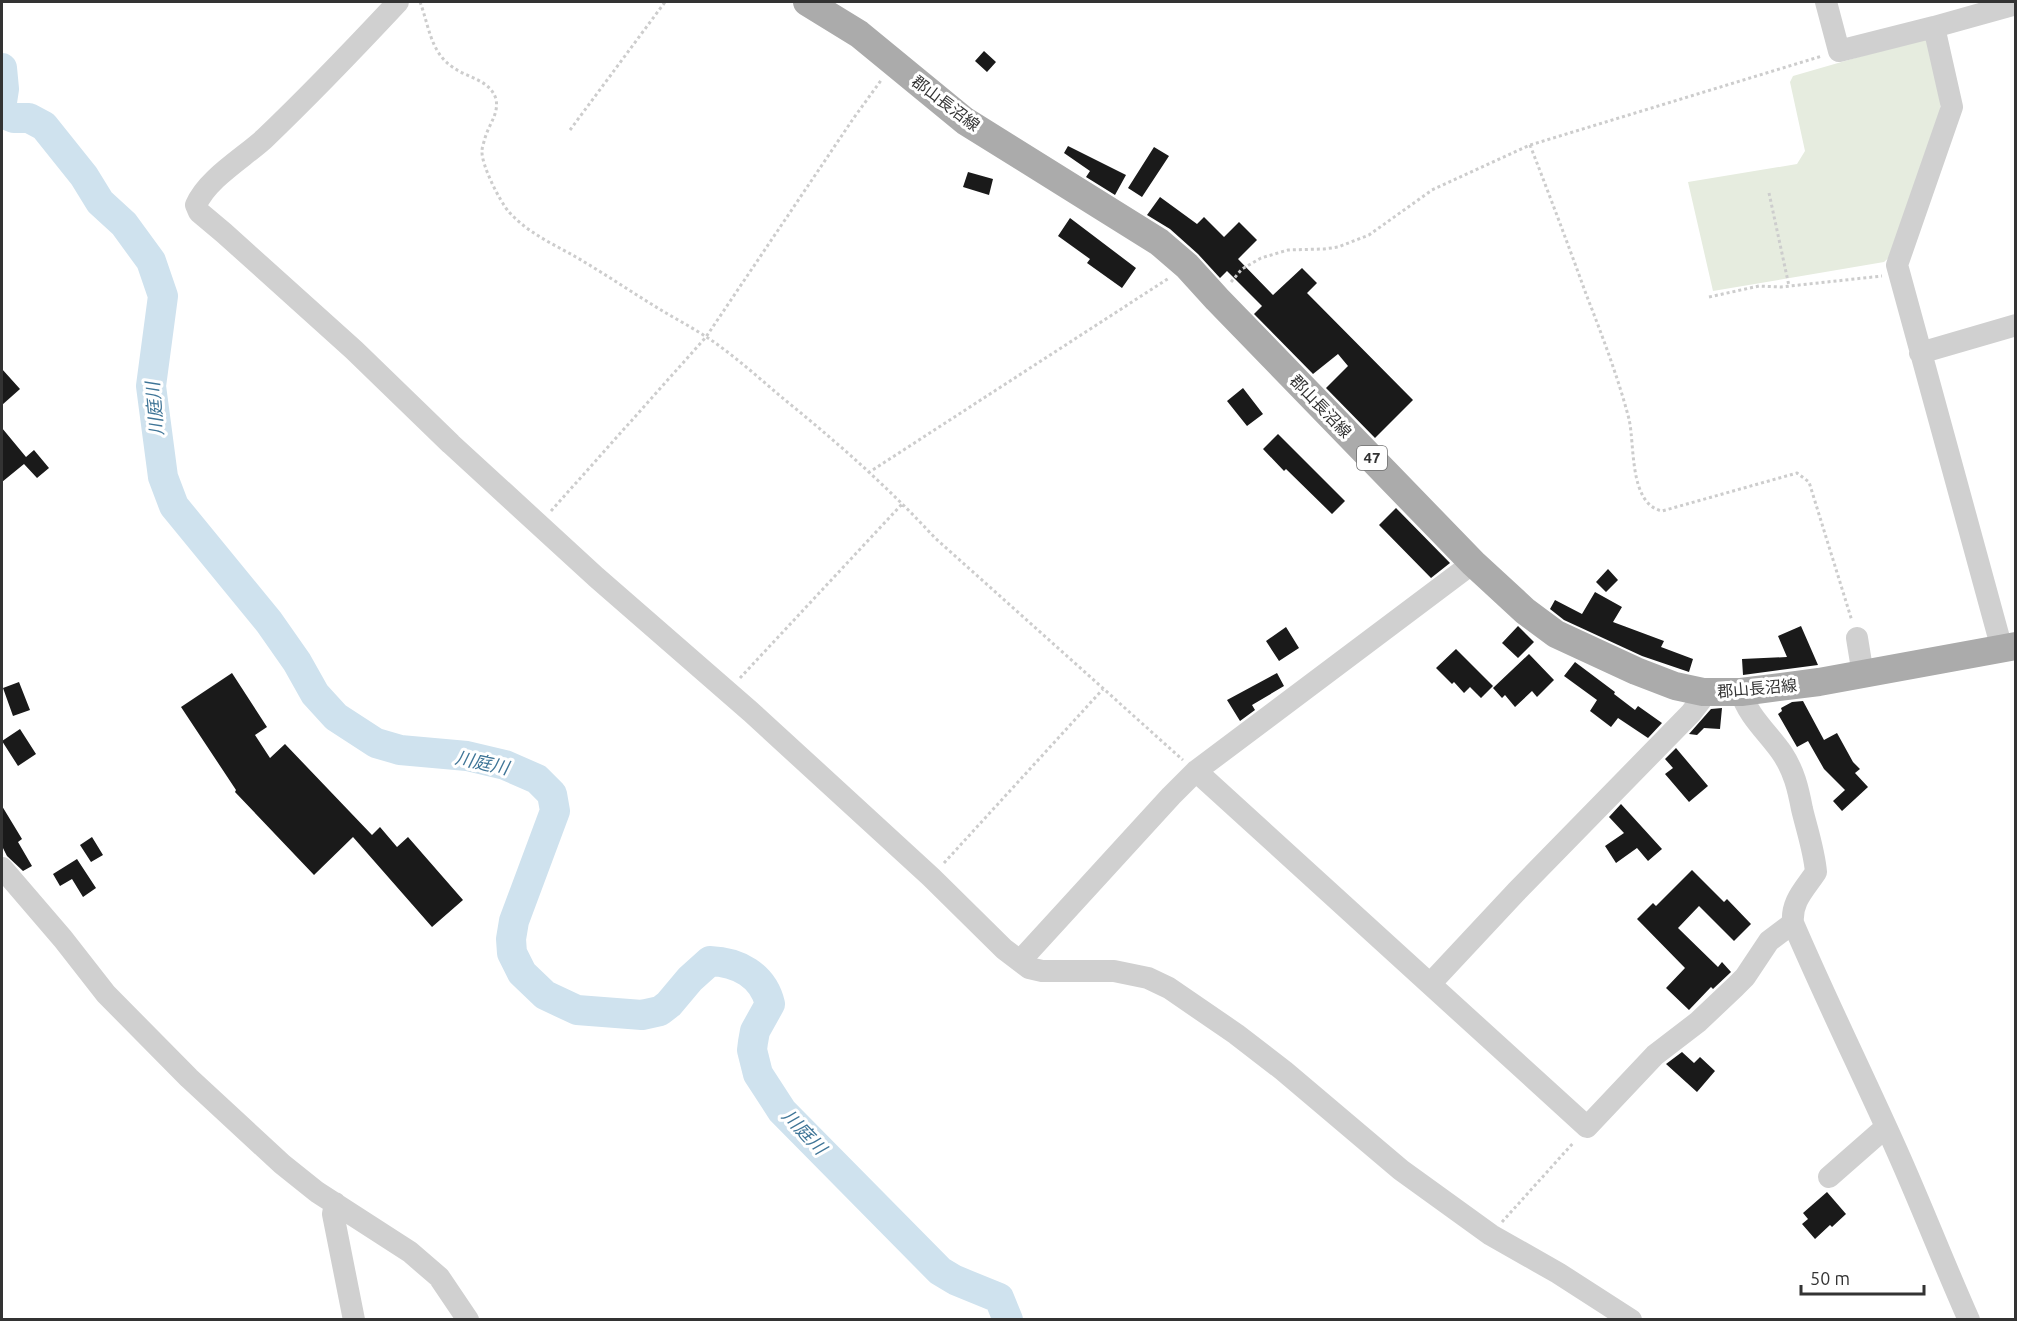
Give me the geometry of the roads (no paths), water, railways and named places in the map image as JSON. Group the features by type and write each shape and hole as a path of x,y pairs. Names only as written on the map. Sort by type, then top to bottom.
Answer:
{"main road":[{"name":"郡山長沼線","path":"807,2 859,34 965,121 1159,242 1187,266 1217,300 1473,562 1525,611 1556,634 1636,671 1675,686 1703,692 1741,692 1863,675 2009,647"}],"street":[{"path":"398,2 263,140 204,190 196,205 200,212 354,350 451,444 596,577 758,719 931,877 1004,949 1029,968 1042,971 1114,971 1148,978 1168,988 1236,1034 1284,1071 1401,1170 1491,1235 1558,1273 1631,1320"},
{"path":"1826,2 1839,51 2016,4"},
{"path":"1934,27 1952,107 1897,265 1920,353 2009,647"},
{"path":"1920,353 2016,325"},
{"path":"1020,961 1196,771 1473,562"},
{"path":"1857,638 1863,675"},
{"path":"1430,984 1516,892 1691,713 1702,699 1703,692"},
{"path":"1741,692 1749,709 1780,751 1798,783 1816,872 1796,900 1792,914 1793,923 1828,1006 1886,1127 1969,1320"},
{"path":"1196,771 1587,1127 1655,1055 1698,1022 1735,987 1745,977 1769,941 1793,923"},
{"path":"2,868 106,993 189,1078 282,1164 317,1192 410,1251 439,1277 468,1320"},
{"path":"1829,1177 1886,1127"},
{"path":"335,1203 333,1214 354,1320"}],"waterway":[{"name":"川庭川","path":"2,68 4,89 2,102"},
{"name":"川庭川","path":"2,109 4,114 14,118 29,118 44,126 84,176 100,202 124,224 151,261 163,296 151,386 163,477 174,506 269,622 297,662 315,694 336,717 376,743 400,750 467,756 505,765 537,779 552,794 555,811 514,921 511,939 512,953 522,973 545,995 577,1010 642,1015 660,1011 669,1004 690,979 710,961 730,964 748,972 762,985 770,1004 755,1031 752,1050 758,1074 782,1111 940,1271 955,1280 999,1298 1008,1320"}]}
